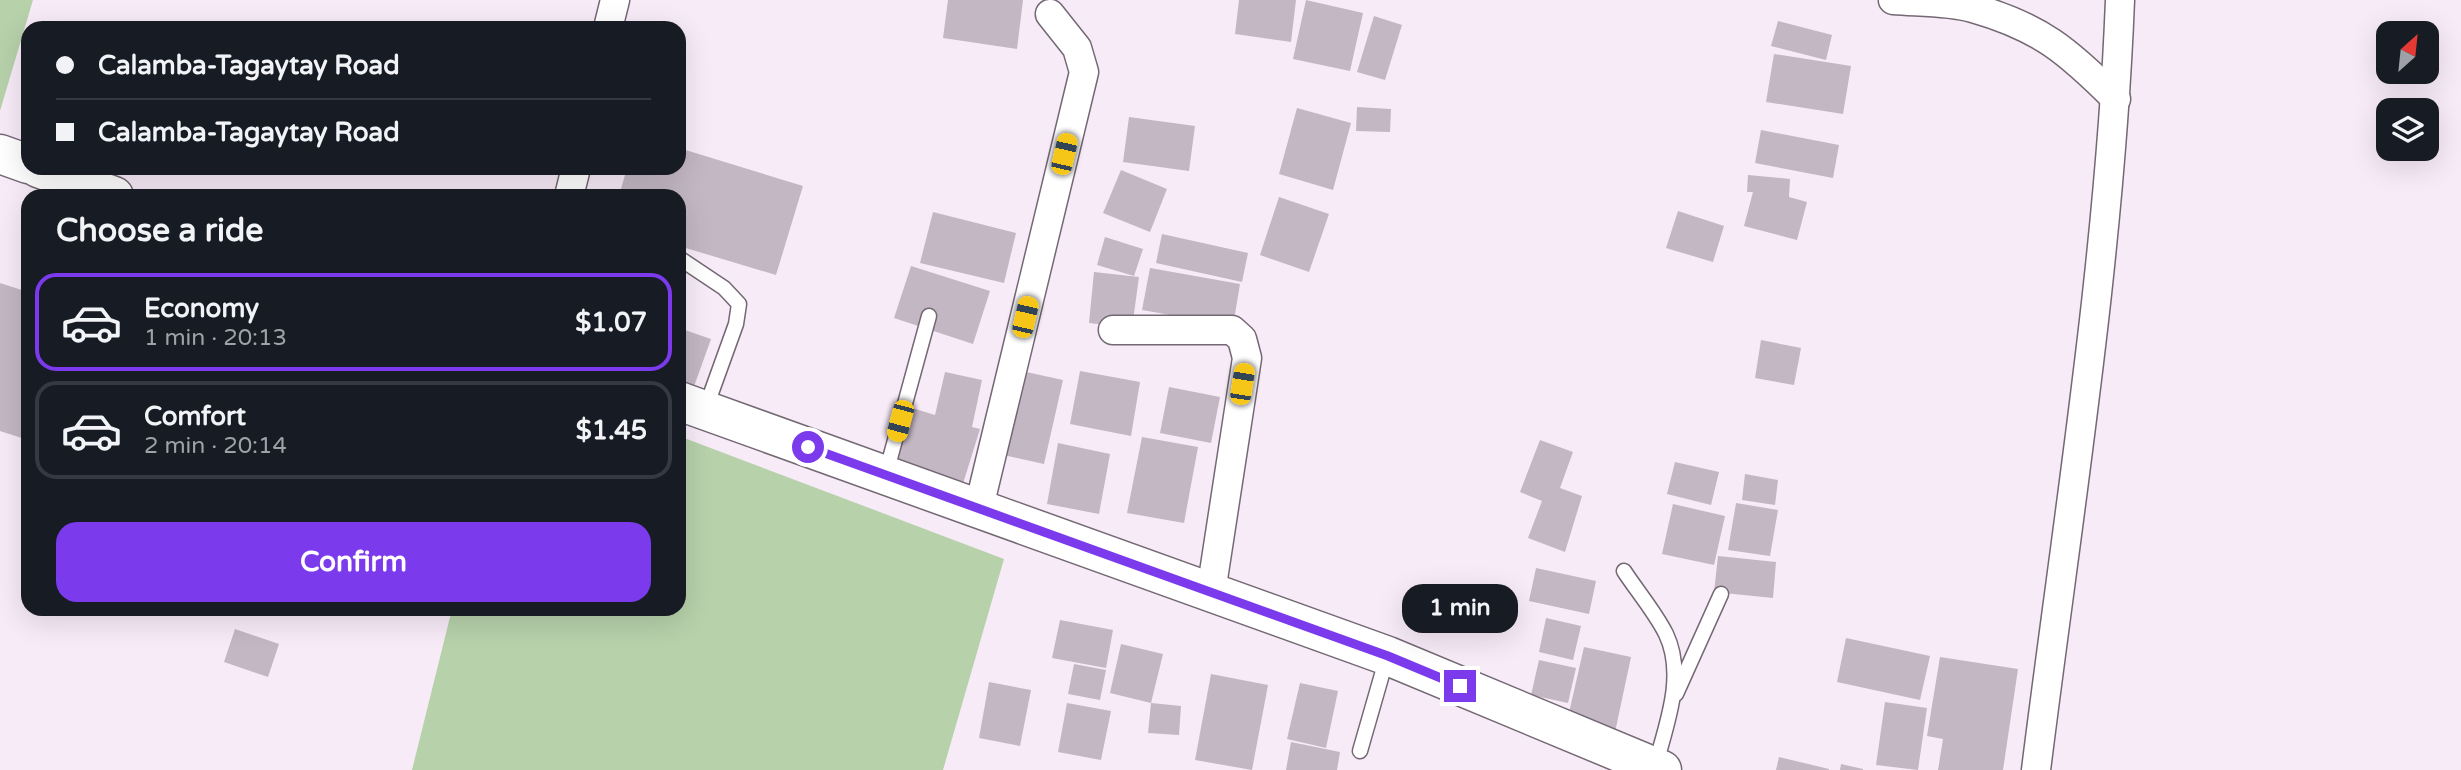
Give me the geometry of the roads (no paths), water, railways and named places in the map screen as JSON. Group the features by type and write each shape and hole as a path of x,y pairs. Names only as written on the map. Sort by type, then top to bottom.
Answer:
{"main road":[{"path":"0,154 21,162"},
{"path":"57,175 95,189"},
{"path":"692,406 1388,656 1602,753 1658,769"}],"street":[{"path":"610,21 615,0"},
{"path":"1893,0 1971,7 2042,34 2076,59 2116,99"},
{"path":"2036,770 2104,227 2116,99 2120,0"},
{"path":"979,507 1084,72 1077,48 1049,14"},
{"path":"1113,330 1232,330 1242,339 1247,358 1211,592"}],"lane":[{"path":"686,263 724,288 739,304 736,324 692,406"},
{"path":"885,474 929,316"},
{"path":"1624,571 1667,635 1675,674 1658,769"},
{"path":"1671,705 1721,594"},
{"path":"1360,751 1388,656"}]}
